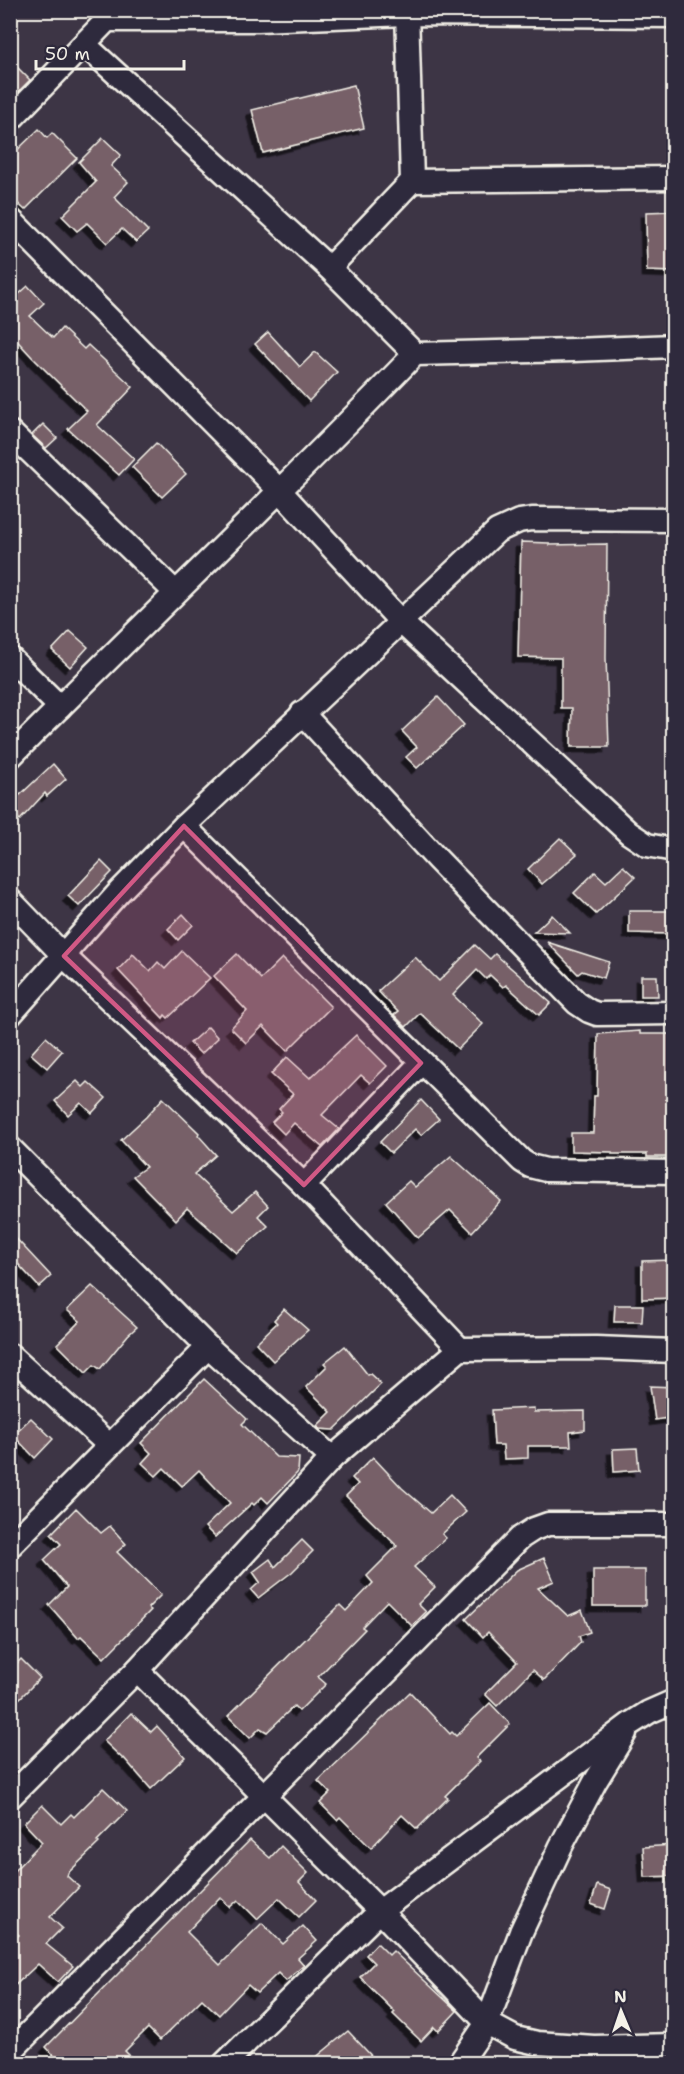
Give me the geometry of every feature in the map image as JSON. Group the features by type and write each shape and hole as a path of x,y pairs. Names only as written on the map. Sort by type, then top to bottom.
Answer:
{"street":[{"path":"329,268 412,181 407,12"},
{"path":"10,120 84,44 106,15 258,20 407,12 674,16"},
{"path":"84,44 329,268 415,354"},
{"path":"412,181 674,178"},
{"path":"10,219 279,490 401,622 629,833 647,845 674,850"},
{"path":"10,757 346,426 415,354 674,346"},
{"path":"10,432 175,592"},
{"path":"10,1015 119,892 184,826 497,531 532,519 674,520"},
{"path":"10,658 60,707"},
{"path":"302,713 437,859 577,1003 597,1014 674,1013"},
{"path":"184,826 512,1153 530,1166 546,1170 674,1172"},
{"path":"10,900 64,956 304,1185 460,1349"},
{"path":"304,1185 421,1063"},
{"path":"10,1148 208,1347 332,1458"},
{"path":"10,1546 208,1347"},
{"path":"10,1797 137,1670 332,1458 460,1349 674,1350"},
{"path":"10,1355 109,1445"},
{"path":"10,2052 520,1538 548,1524 674,1524"},
{"path":"137,1670 381,1911 487,2023 514,2038 537,2043 594,2047 674,2045"},
{"path":"224,2064 381,1911 630,1724 649,1712 674,1701"},
{"path":"459,2064 487,2023 520,1932 549,1870 595,1782 630,1724"}],"highlighted area":[{"path":"184,826 421,1063 304,1185 64,956"}],"building":[{"path":"10,60 30,80 10,100"},
{"path":"354,85 364,128 263,153 252,110"},
{"path":"39,129 47,138 52,133 77,158 25,210 10,196 10,157"},
{"path":"103,138 121,155 111,166 128,182 114,197 148,231 136,242 122,229 107,243 87,223 77,231 62,216 96,182 79,162"},
{"path":"674,211 674,272 647,271 646,212"},
{"path":"28,286 44,303 30,316 53,338 62,328 84,349 88,345 133,387 97,425 134,459 119,475 68,429 87,411 10,333 10,302"},
{"path":"268,332 300,367 315,352 337,372 309,401 255,344"},
{"path":"43,424 57,438 46,448 32,435"},
{"path":"156,443 186,474 162,497 132,467"},
{"path":"521,542 549,543 549,545 607,544 606,658 609,747 571,747 572,708 561,708 561,658 518,657"},
{"path":"70,631 88,647 70,667 52,650"},
{"path":"438,697 464,725 417,768 406,757 417,747 402,731"},
{"path":"53,764 66,779 47,796 45,793 20,820 10,811 10,786 20,795"},
{"path":"560,838 577,854 542,884 528,869"},
{"path":"101,861 112,872 79,906 68,896"},
{"path":"623,866 635,877 596,914 574,893 595,872 606,882"},
{"path":"629,911 674,911 674,934 629,933"},
{"path":"183,914 193,925 178,940 168,929"},
{"path":"552,915 570,933 534,932"},
{"path":"547,942 609,962 604,978 582,971 578,974"},
{"path":"475,945 490,959 495,954 551,1003 539,1015 506,985 503,987 490,975 486,979 477,970 453,995 483,1024 458,1049 420,1013 406,1027 394,1015 398,1012 378,991 415,957 439,981"},
{"path":"182,951 210,978 168,1018 165,1015 163,1018 118,970 133,954 150,971 158,962 165,969"},
{"path":"237,954 261,979 282,958 331,1007 287,1051 263,1026 246,1043 231,1028 247,1011 214,976"},
{"path":"641,976 657,976 658,996 641,996"},
{"path":"208,1027 218,1038 201,1054 190,1043"},
{"path":"640,1031 640,1034 674,1034 673,1157 571,1151 571,1133 593,1133 594,1096 597,1096 598,1034"},
{"path":"356,1035 387,1066 370,1083 361,1075 322,1115 339,1129 322,1147 294,1123 284,1134 272,1122 282,1112 279,1109 293,1094 271,1074 287,1057 310,1078"},
{"path":"46,1037 62,1051 47,1068 31,1054"},
{"path":"77,1081 83,1087 88,1082 106,1098 92,1113 81,1103 68,1115 55,1101"},
{"path":"163,1098 199,1133 198,1135 216,1155 194,1174 233,1211 255,1192 268,1206 258,1216 268,1226 237,1253 187,1208 176,1220 133,1176 146,1167 121,1140"},
{"path":"421,1100 439,1119 421,1135 415,1129 391,1153 380,1142"},
{"path":"451,1156 501,1201 472,1232 450,1210 418,1238 386,1202 409,1181 415,1187"},
{"path":"10,1232 51,1276 39,1287 10,1255"},
{"path":"674,1260 674,1298 642,1299 642,1261"},
{"path":"92,1286 137,1327 100,1369 94,1365 86,1373 57,1344 80,1321 67,1310"},
{"path":"615,1305 643,1305 642,1322 614,1322"},
{"path":"284,1309 308,1330 273,1361 256,1343 277,1323 274,1320"},
{"path":"345,1346 368,1375 370,1374 381,1384 334,1430 320,1429 317,1426 331,1412 306,1387 327,1366 324,1363"},
{"path":"204,1379 247,1419 242,1424 276,1457 299,1458 298,1472 268,1503 262,1497 254,1505 252,1503 215,1537 205,1527 230,1503 199,1470 182,1486 164,1468 156,1476 142,1463 151,1453 141,1443"},
{"path":"650,1386 674,1387 674,1417 655,1420"},
{"path":"534,1408 534,1412 585,1411 585,1430 570,1432 571,1446 528,1446 528,1458 504,1459 503,1445 494,1445 492,1410"},
{"path":"31,1418 53,1439 35,1458 13,1435"},
{"path":"637,1448 639,1470 614,1472 613,1449"},
{"path":"373,1457 402,1488 431,1513 450,1495 466,1512 442,1534 446,1538 414,1567 435,1587 418,1604 426,1612 412,1626 387,1601 362,1627 365,1629 318,1677 326,1684 299,1711 294,1706 267,1732 260,1728 250,1738 228,1716 340,1605 346,1611 373,1583 367,1576 397,1546 346,1496 358,1484 352,1478"},
{"path":"76,1508 101,1533 110,1526 126,1544 117,1552 161,1595 148,1608 151,1610 104,1658 81,1636 78,1638 49,1605 67,1587 44,1560 61,1544 51,1534"},
{"path":"302,1540 313,1551 292,1572 258,1598 251,1590 260,1582 253,1572 270,1559 275,1567"},
{"path":"544,1558 554,1581 538,1588 568,1616 582,1610 590,1632 579,1636 581,1642 544,1680 533,1670 497,1706 485,1694 517,1662 488,1632 483,1637 466,1619 517,1570"},
{"path":"593,1570 645,1570 645,1606 593,1606"},
{"path":"21,1659 40,1678 18,1700 10,1693 10,1670"},
{"path":"410,1692 450,1734 452,1732 456,1736 490,1703 510,1724 476,1758 480,1761 445,1796 448,1798 417,1829 402,1815 371,1848 340,1817 337,1820 320,1803 330,1793 318,1781"},
{"path":"131,1713 151,1732 157,1726 185,1757 151,1789 124,1758 104,1741"},
{"path":"103,1788 127,1811 68,1873 67,1876 79,1887 50,1917 62,1928 46,1944 73,1966 58,1982 38,1964 10,1990 10,1943 19,1935 10,1927 10,1875 42,1842 24,1823 42,1805 61,1824 71,1814 74,1817"},
{"path":"250,1840 270,1858 281,1846 308,1873 299,1882 316,1900 299,1917 279,1898 257,1919 238,1900 230,1907 220,1897 187,1932 220,1965 262,1923 283,1944 303,1926 317,1941 298,1958 304,1965 286,1981 278,1973 257,1993 248,1985 219,2015 202,1999 160,2040 148,2028 125,2051 138,2064 62,2064 46,2047"},
{"path":"674,1845 674,1876 645,1877 643,1847"},
{"path":"597,1885 611,1890 605,1909 591,1904"},
{"path":"377,1943 389,1955 393,1951 457,2011 438,2031 434,2027 421,2041 360,1977 374,1963 366,1955"},
{"path":"348,2031 379,2064 308,2064"}]}
